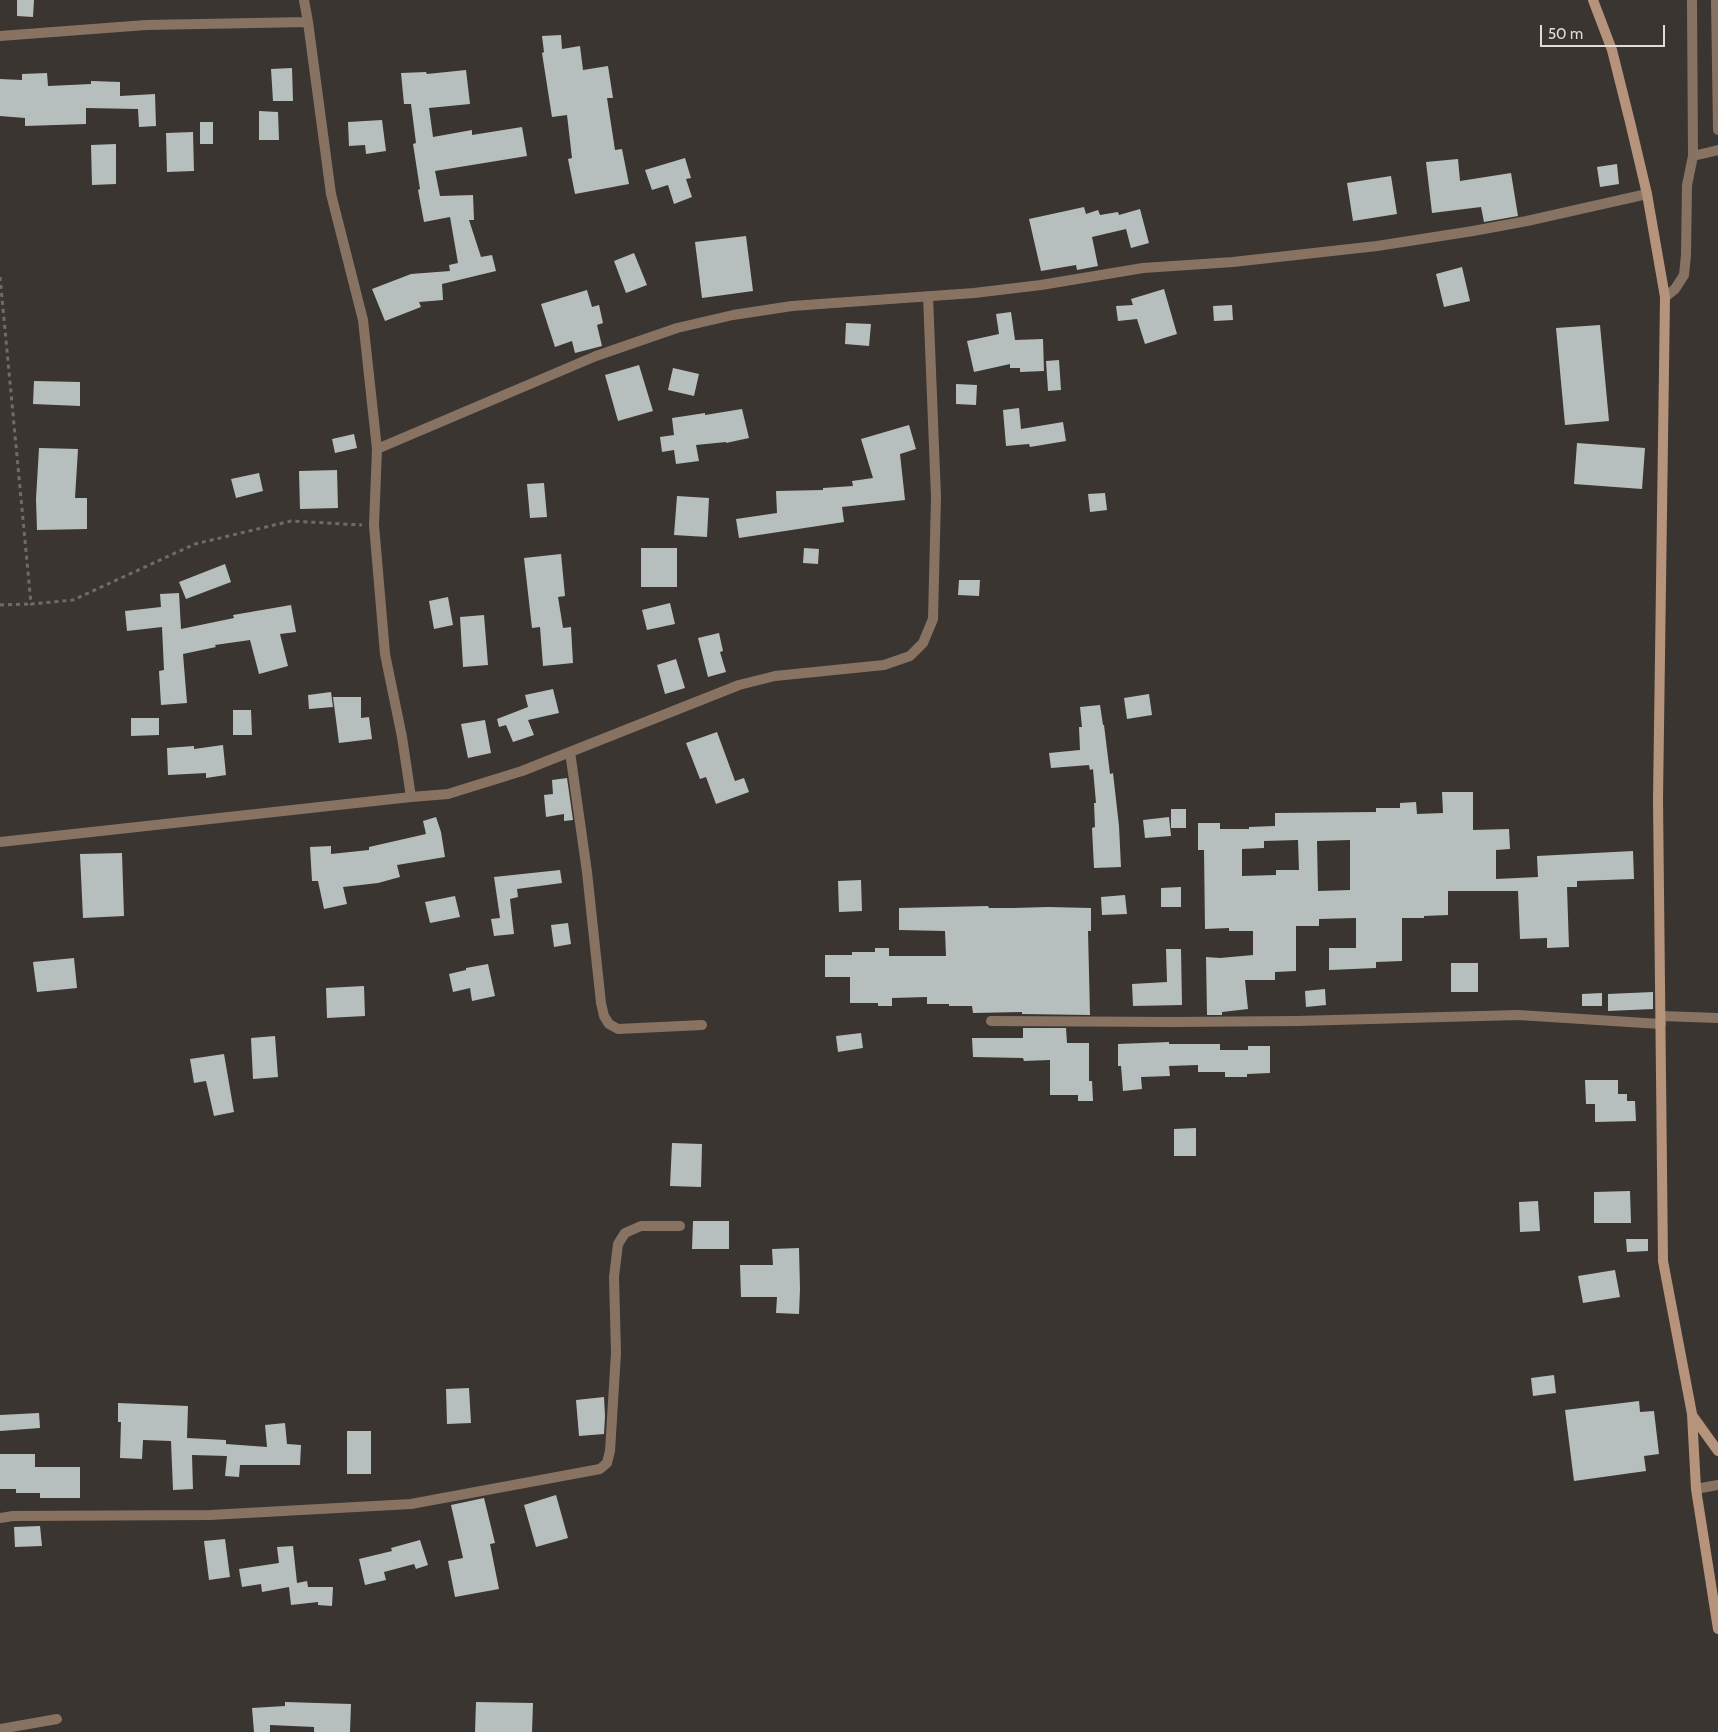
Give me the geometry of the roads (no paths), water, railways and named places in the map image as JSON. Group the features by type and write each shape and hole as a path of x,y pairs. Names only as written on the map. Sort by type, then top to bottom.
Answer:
{"street":[{"path":"304,0 331,194 363,320 377,449 374,525 385,654 402,738 411,797"},
{"path":"1593,0 1612,50 1647,194 1665,297 1658,799 1662,1261 1692,1414 1696,1489 1718,1629"},
{"path":"1665,297 1675,288 1684,275 1686,255 1687,185 1693,156 1692,0"},
{"path":"1716,0 1718,130"},
{"path":"0,36 146,25 308,22"},
{"path":"1693,156 1718,150"},
{"path":"377,449 596,356 677,328 733,315 792,306 1041,285 1143,268 1233,262 1377,246 1500,226 1647,194"},
{"path":"0,842 448,794 486,784 739,685 775,676 884,665 910,656 924,643 933,619 936,497 928,296"},
{"path":"570,752 579,806 604,1016 609,1024 618,1028 702,1025"},
{"path":"991,1021 1297,1021 1518,1015 1661,1020 1718,1018"},
{"path":"0,1518 13,1516 210,1515 411,1504 447,1499 505,1486 600,1469 607,1463 610,1451 616,1353 614,1277 618,1244 625,1233 641,1226 680,1226"},
{"path":"1692,1414 1718,1451"},
{"path":"1696,1489 1718,1485"},
{"path":"0,1730 57,1719"}]}
